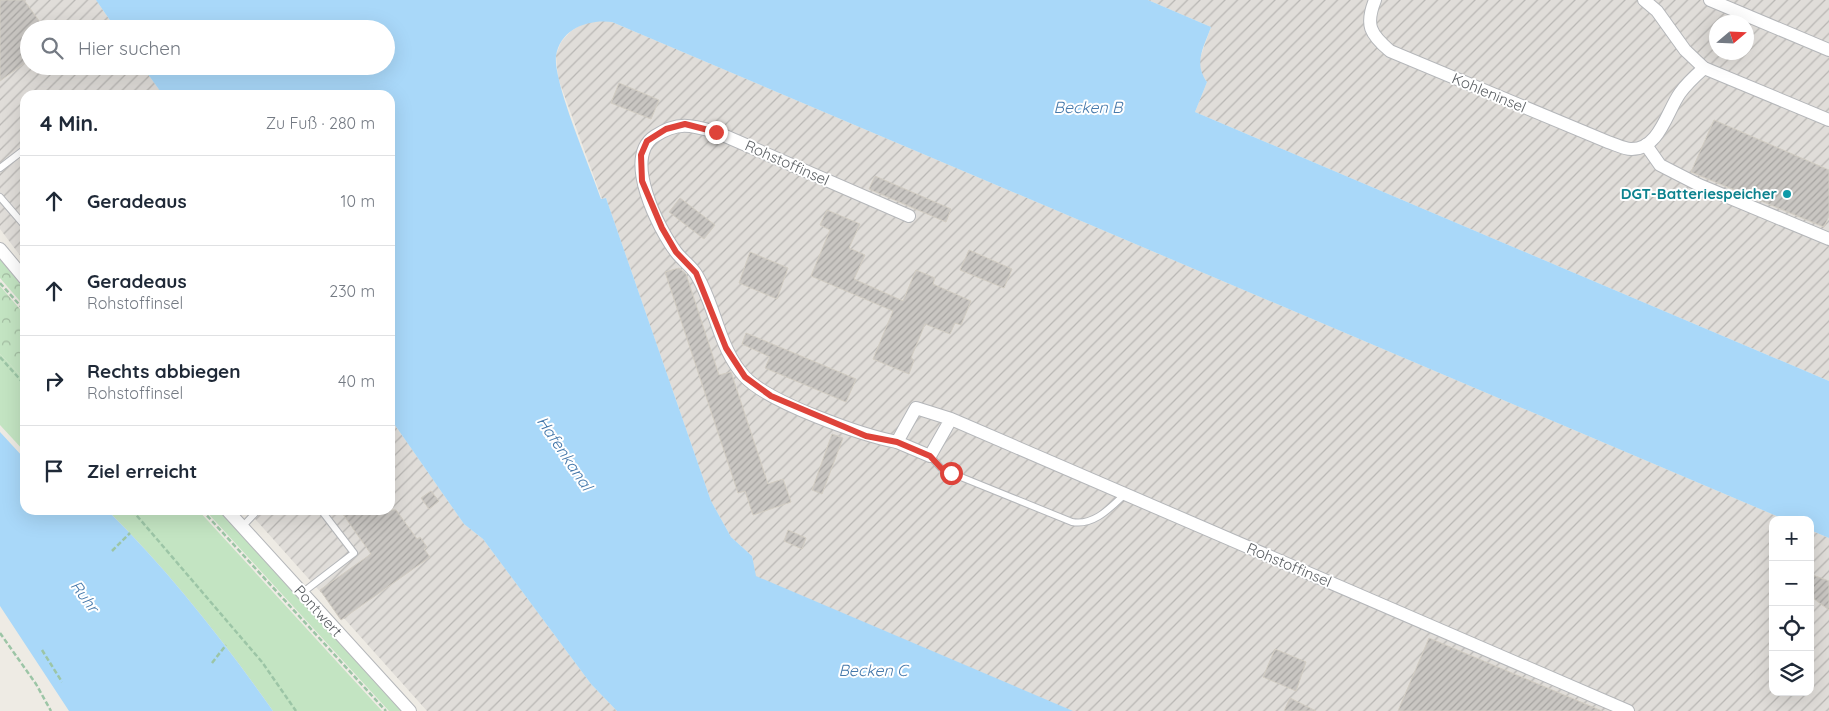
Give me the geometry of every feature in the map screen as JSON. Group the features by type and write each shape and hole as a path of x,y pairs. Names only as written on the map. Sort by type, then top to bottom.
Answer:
{"street":[{"name":"Kohleninsel","path":"1375,0 1369,15 1372,32 1376,39 1390,51 1608,142 1631,149 1646,145"},
{"path":"1644,0 1657,11 1685,50 1704,68 1829,120"},
{"path":"1710,0 1829,50"},
{"path":"1704,68 1690,80 1678,95 1658,133 1646,145 1660,165 1699,185 1829,239"},
{"name":"Rohstoffinsel","path":"909,216 716,132 685,124 666,129 647,141 641,155 642,181 662,228 676,252 696,273 726,348 745,377 771,396 866,436 897,442 930,456"},
{"path":"0,249 20,273"},
{"name":"Rohstoffinsel","path":"897,442 916,408 951,419 1628,711"},
{"path":"930,456 951,419"},
{"name":"Pontwert","path":"231,515 410,711"}],"lane":[{"path":"0,168 20,153"},
{"path":"0,197 20,220"},
{"path":"930,456 941,468 951,473 1082,524 1091,521 1125,494"},
{"path":"242,527 253,515"},
{"path":"302,593 354,553 326,515"}],"path":[{"path":"0,283 20,305"},
{"path":"0,357 20,379"},
{"path":"136,515 262,662 296,711"},
{"path":"207,515 386,711"},
{"path":"112,551 130,533"},
{"path":"0,633 36,684 51,711"},
{"path":"212,663 226,645"},
{"path":"42,650 62,682"}],"shaded area":[{"path":"0,0 96,0 110,20 20,20 20,75 149,75 159,90 20,90 20,255 0,229"},
{"path":"1148,0 1829,0 1829,381 1195,112 1207,82 1201,73 1199,61 1211,27"},
{"path":"598,20 612,22 1777,516 1769,516 1769,696 1814,696 1814,532 1829,538 1829,711 1072,711 755,576 752,556 731,537 711,501 606,198 602,199 558,78 556,55 561,42 571,31 584,23"},
{"path":"395,425 464,524 483,539 591,684 617,711 427,711 251,515 395,515"}],"green space":[{"path":"0,259 20,283 20,301 0,278"},
{"path":"0,286 20,309 20,375 0,354"},
{"path":"0,354 20,375 20,447 0,425"},
{"path":"112,515 203,515 382,711 273,711 235,658 174,582"},
{"path":"210,515 224,515 402,711 389,711"}],"water":[{"path":"96,0 1148,0 1211,27 1200,62 1207,82 1195,112 1829,381 1829,538 1814,532 1814,516 1777,516 612,22 594,22 576,28 563,39 556,56 560,86 601,199 606,198 711,501 731,537 752,556 756,576 1073,711 617,711 591,684 483,539 464,524 395,425 395,90 159,90 149,75 395,75 395,20 110,20"},
{"name":"Ruhr","path":"0,432 20,454 20,515 112,515 152,557 195,607 273,711 69,711 0,606"}],"building":[{"path":"0,0 24,0 38,20 20,20 20,67 0,81"},
{"path":"619,83 659,100 651,119 611,103"},
{"name":"DGT-Batteriespeicher","path":"1714,120 1829,170 1829,216 1824,227 1691,172"},
{"path":"875,176 951,209 946,222 869,189"},
{"path":"680,198 715,225 704,239 669,212"},
{"path":"827,210 860,224 849,248 865,255 854,279 903,301 916,270 935,278 933,284 971,301 961,325 955,323 950,334 925,324 911,358 914,360 909,374 873,359 893,311 811,276 830,230 820,225"},
{"path":"969,250 1012,269 1004,288 960,270"},
{"path":"750,252 788,268 777,299 739,283"},
{"path":"679,268 686,274 719,375 731,372 768,484 783,479 791,502 753,515 745,491 738,493 665,272"},
{"path":"746,333 856,379 846,402 765,368 770,357 742,344"},
{"path":"832,434 843,438 822,494 812,490"},
{"path":"431,491 439,501 429,509 421,498"},
{"path":"396,510 417,539 420,537 427,547 424,549 430,557 341,620 320,590 371,554 344,515 395,515"},
{"path":"788,530 806,538 802,549 784,541"},
{"path":"1814,575 1829,581 1829,610 1814,599"},
{"path":"1429,638 1602,711 1398,711"},
{"path":"1275,649 1306,662 1296,691 1263,677"},
{"path":"1290,698 1316,711 1284,711"}],"place":[{"name":"DGT-Batteriespeicher","path":"1787,194"}],"route":[{"path":"716,132 685,124 666,129 647,141 641,155 642,181 662,228 676,252 696,273 726,348 745,377 771,396 866,436 897,442 930,456 941,468 951,473"}],"water label":[{"name":"Becken B","path":"1088,107"},
{"name":"Hafenkanal","path":"565,453"},
{"name":"Becken C","path":"873,670"}]}
